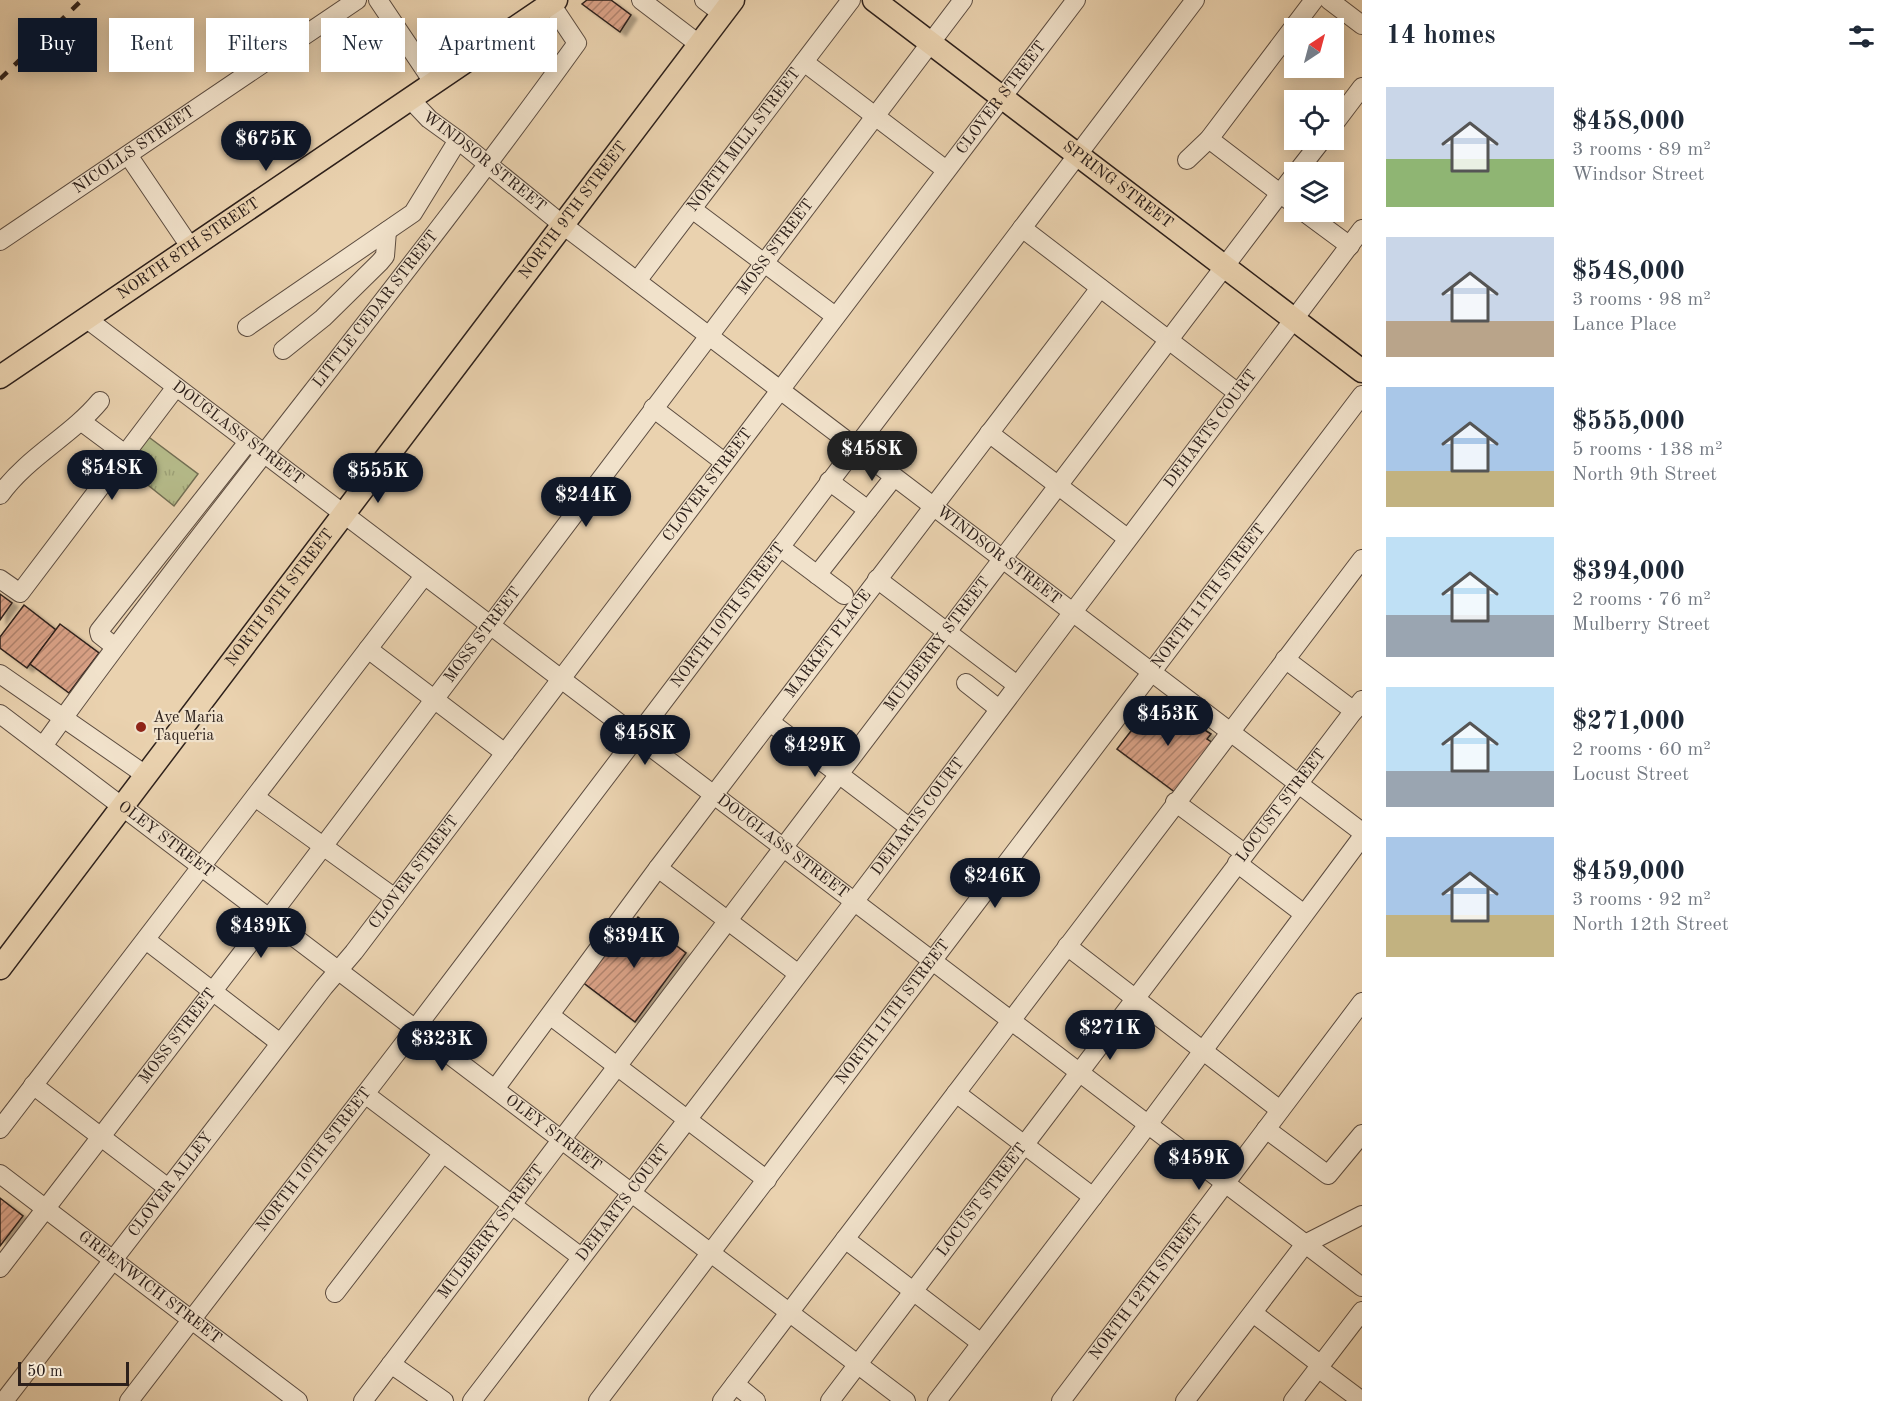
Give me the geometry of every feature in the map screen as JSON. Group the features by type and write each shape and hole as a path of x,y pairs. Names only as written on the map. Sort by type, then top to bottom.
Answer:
{"main road":[{"name":"SPRING STREET","path":"874,0 1362,371"},
{"name":"NORTH 8TH STREET","path":"0,377 554,2"},
{"name":"NORTH 9TH STREET","path":"0,968 728,7"}],"street":[{"name":"NICOLLS STREET","path":"0,241 357,0"},
{"name":"WINDSOR STREET","path":"378,0 433,82"},
{"path":"640,0 700,45"},
{"path":"704,0 728,7"},
{"name":"NORTH MILL STREET","path":"637,281 851,0"},
{"name":"CLOVER STREET","path":"338,970 561,680 779,389 1076,0"},
{"name":"NORTH 10TH STREET","path":"129,1401 415,1029 1195,0"},
{"path":"1187,160 1209,139 1314,0"},
{"path":"1329,0 1362,25"},
{"name":"LITTLE CEDAR STREET","path":"43,746 114,646 265,454 578,43 554,2"},
{"name":"MOSS STREET","path":"0,1268 269,918 763,262 931,43 957,2"},
{"path":"804,62 946,170"},
{"path":"1344,111 1362,87"},
{"name":"WINDSOR STREET","path":"411,100 429,119 459,140 563,225 1362,832"},
{"path":"1209,139 1284,196"},
{"name":"LITTLE CEDAR STREET","path":"247,327 413,213 459,140"},
{"name":"MULBERRY STREET","path":"1305,162 1314,150"},
{"path":"128,155 191,248"},
{"name":"MULBERRY STREET","path":"363,1401 563,1141 1002,558 1225,267 1284,203"},
{"path":"692,209 835,316"},
{"path":"1318,222 1350,246"},
{"path":"1022,228 1238,393"},
{"name":"DEHARTS COURT","path":"472,1401 630,1191 910,828 1362,229"},
{"path":"283,350 323,318 380,262 385,256 387,231"},
{"name":"MARKET PLACE","path":"495,1089 658,868 1100,288"},
{"name":"DOUGLASS STREET","path":"87,319 1362,1287"},
{"path":"0,579 20,593 176,387"},
{"name":"NORTH 11TH STREET","path":"598,1401 1362,395"},
{"path":"0,495 15,475 82,422 100,401"},
{"path":"653,408 724,462"},
{"path":"82,422 125,454"},
{"path":"989,433 1127,538"},
{"path":"114,646 100,635 99,631 248,442"},
{"path":"817,575 894,477"},
{"path":"829,481 868,510"},
{"path":"780,547 844,595"},
{"path":"722,1401 1175,802 1362,559"},
{"path":"0,1129 424,576"},
{"path":"877,579 1017,686"},
{"path":"368,649 505,753"},
{"path":"1285,659 1359,706"},
{"path":"0,674 147,776"},
{"path":"966,683 999,710"},
{"name":"LOCUST STREET","path":"830,1401 1240,858 1359,706"},
{"name":"OLEY STREET","path":"0,714 906,1401"},
{"path":"770,722 910,828"},
{"path":"255,797 394,898"},
{"path":"1175,802 1304,914"},
{"path":"937,1401 1093,1197 1362,837"},
{"path":"658,868 797,973"},
{"path":"146,940 280,1043"},
{"path":"1067,946 1280,1110"},
{"name":"CLOVER ALLEY","path":"4,1401 338,970"},
{"name":"NORTH 12TH STREET","path":"1061,1401 1362,1002"},
{"path":"551,1016 767,1180"},
{"path":"33,1085 168,1188"},
{"path":"956,1093 1093,1197"},
{"path":"365,1094 581,1257"},
{"path":"1266,1129 1328,1175 1362,1134"},
{"path":"336,1293 443,1153"},
{"name":"GREENWICH STREET","path":"0,1174 298,1401"},
{"path":"1185,1401 1305,1244 1362,1215"},
{"path":"845,1239 981,1343"},
{"path":"1293,1401 1362,1311"},
{"path":"1253,1313 1362,1401"},
{"path":"392,1364 444,1401"},
{"path":"735,1384 756,1401"}],"green space":[{"path":"146,435 198,474 174,506 123,465"}],"building":[{"path":"587,0 611,0 631,15 620,32 582,4"},
{"path":"0,594 12,603 0,620"},
{"path":"24,605 56,630 27,668 0,648 0,637"},
{"path":"60,624 99,653 69,693 30,664"},
{"path":"1164,699 1174,707 1172,709 1211,734 1207,739 1213,743 1176,793 1117,749 1134,727 1140,732 1147,722 1150,725 1161,711 1157,708"},
{"path":"638,917 686,953 635,1022 581,981 610,943 615,947"},
{"path":"0,1198 23,1216 0,1246"}],"railway":[{"path":"0,79 82,0"}],"place":[{"name":"Ave Maria Taqueria","path":"141,727"}]}
